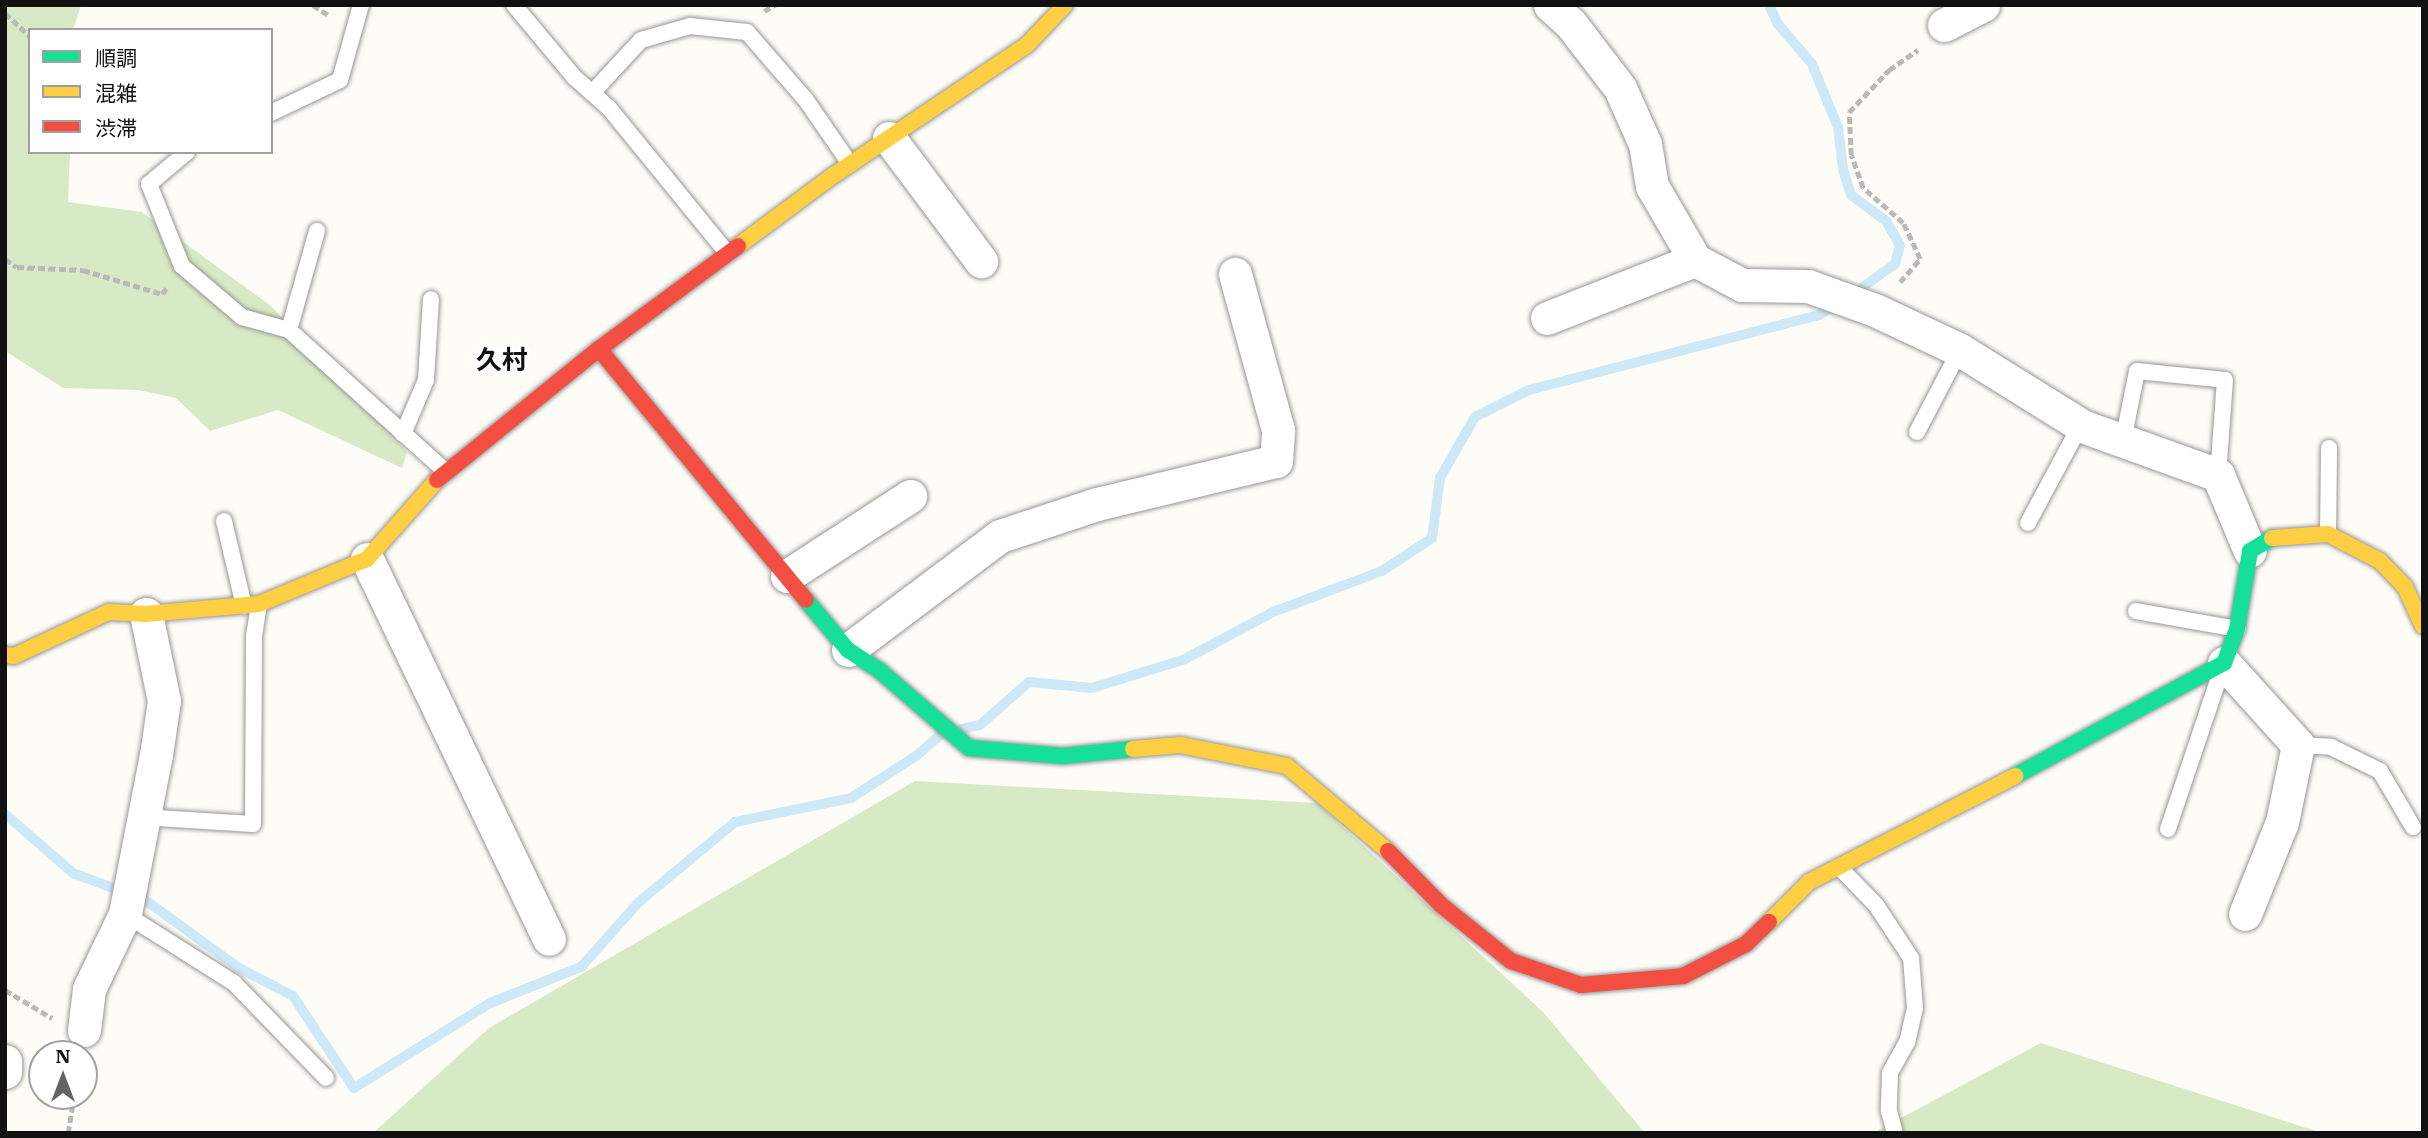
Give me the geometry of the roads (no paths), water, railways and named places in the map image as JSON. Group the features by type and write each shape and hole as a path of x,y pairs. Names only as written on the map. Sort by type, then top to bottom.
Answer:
{"street":[{"path":"5,656 14,656 109,612 146,614 251,605 367,559 396,521 445,471 599,349 850,164 1027,45 1065,5"},
{"path":"599,349 848,650 879,670 969,748 1063,756 1180,745 1287,766 1366,829 1441,905 1511,961 1581,985 1684,976 1746,944 1809,882 2224,663 2237,629 2250,551 2218,475 2081,426 1960,350 1875,310 1808,286 1742,285 1695,260 1652,186 1645,144 1620,89 1571,24 1550,5"},
{"path":"1944,25 1983,5"},
{"path":"889,138 981,261"},
{"path":"1547,318 1695,260"},
{"path":"848,650 1000,536 1097,505 1276,461 1278,430 1235,274"},
{"path":"787,576 910,496"},
{"path":"2250,551 2279,534 2328,534 2380,561 2405,587 2423,626"},
{"path":"367,559 549,939"},
{"path":"84,1030 89,989 125,914 164,701 146,614"},
{"path":"2224,663 2298,745 2282,822 2245,914"},
{"path":"5,1061 5,1072"}],"lane":[{"path":"273,112 340,80 361,5"},
{"path":"514,5 593,93 728,254"},
{"path":"593,93 641,40 690,26 747,32 806,100 850,164"},
{"path":"185,154 149,184 182,266 242,317 289,330 445,471"},
{"path":"289,330 317,231"},
{"path":"403,434 426,380 431,299"},
{"path":"1917,432 1960,350"},
{"path":"2123,442 2137,371 2225,380 2218,475"},
{"path":"2028,523 2081,426"},
{"path":"2328,534 2329,448"},
{"path":"141,817 253,824 254,636 251,605 223,521"},
{"path":"2136,611 2237,629"},
{"path":"2168,829 2224,663"},
{"path":"2298,745 2331,747 2380,771 2413,827"},
{"path":"1840,868 1876,905 1911,958 1915,1008 1906,1042 1890,1073 1889,1111 1895,1133"},
{"path":"125,914 234,983 326,1078"}],"waterway":[{"path":"1769,5 1778,24 1812,64 1838,127 1843,169 1851,195 1886,221 1900,245 1895,264 1853,294"},
{"path":"962,729 980,725 1029,682 1092,688 1185,659 1273,612 1382,571 1432,538 1440,478 1475,417 1529,390 1819,315 1836,304"},
{"path":"5,814 73,873 145,900 239,968 293,996 354,1088 490,1003 581,967 639,902 735,822 851,798 916,756 940,735"}],"district":[{"name":"久村","path":"502,360"}]}
